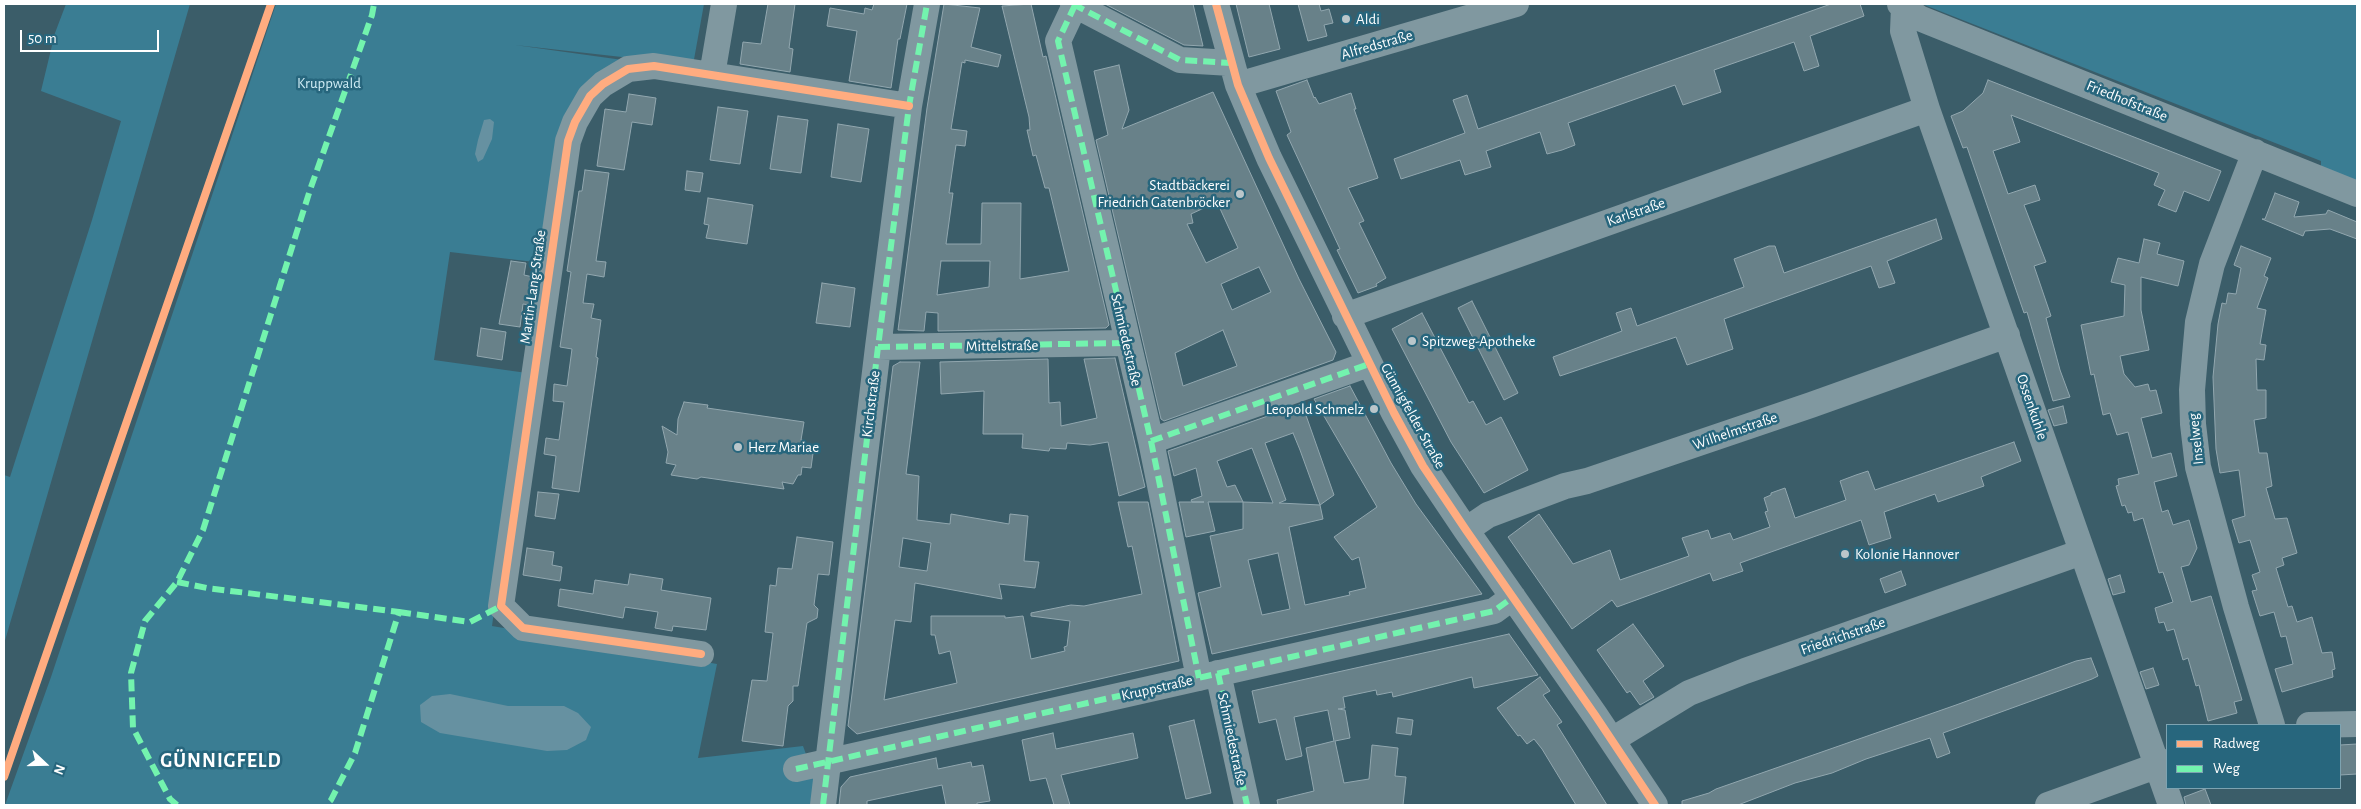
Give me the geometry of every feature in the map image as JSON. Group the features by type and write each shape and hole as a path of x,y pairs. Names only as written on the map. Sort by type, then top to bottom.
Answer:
{"street":[{"path":"712,75 724,4"},
{"name":"Kirchstraße","path":"823,805 909,106 927,4"},
{"name":"Alfredstraße","path":"1074,4 1180,60 1234,74 1516,4"},
{"name":"Schmiedestraße","path":"1074,4 1058,41 1126,343 1208,676 1246,805"},
{"name":"Günnigfelder Straße","path":"1216,4 1234,74 1269,158 1369,364 1424,466 1655,805"},
{"name":"Ossenkuhle","path":"1902,5 1903,31 1927,109 2082,552 2162,764 2166,782"},
{"name":"Friedhofstraße","path":"1902,5 1920,18 2357,194"},
{"name":"Martin-Lang-Straße","path":"701,654 523,628 501,606 566,150 575,122 590,96 603,84 628,70 654,66 909,106"},
{"name":"Karlstraße","path":"1345,316 1927,109"},
{"name":"Inselweg","path":"2255,152 2212,264 2198,322 2192,390 2193,424 2198,467 2236,607 2272,724"},
{"name":"Wilhelmstraße","path":"1466,530 1488,515 1564,486 1587,481 1811,405 2007,335"},
{"name":"Mittelstraße","path":"878,347 1126,343"},
{"path":"1151,441 1369,364"},
{"name":"Friedrichstraße","path":"1612,740 1689,693 1744,671 2082,552"},
{"name":"Kruppstraße","path":"796,769 1494,611 1513,597"},
{"path":"2341,724 2357,724"},
{"path":"2048,805 2162,764"},
{"name":"Ossenkuhle","path":"2167,789 2171,805"}],"green space":[{"path":"66,4 190,4 4,644 4,475 10,477 92,220 121,121 41,91 55,33"},
{"name":"Kruppwald","path":"276,4 704,4 693,65 515,45 630,61 581,91 543,263 450,252 434,360 527,373 492,626 717,664 698,758 803,746 817,784 816,805 5,805 51,677"},
{"path":"1922,4 2357,4 2357,186 2321,171 2321,161"}],"shaded area":[{"path":"490,119 494,122 492,139 483,159 478,162 475,154 478,140 484,120"},
{"path":"450,694 508,706 564,706 578,713 591,727 586,740 567,750 547,751 440,733 421,722 420,705 432,696"}],"building":[{"path":"768,4 795,4 789,48 793,49 790,72 740,64 743,42 761,44"},
{"path":"874,4 907,4 900,39 898,39 891,88 849,81 857,31 827,26 830,8 864,14 865,8 872,10"},
{"path":"944,4 980,8 971,47 1001,55 998,67 965,60 965,63 962,62 951,129 967,131 965,146 956,145 949,193 953,193 946,244 981,244 982,203 1021,203 1020,279 1069,271 1049,188 1045,188 1036,155 1033,156 1027,130 1030,130 1029,117 1002,6 1031,4 1043,57 1046,56 1109,325 1106,328 938,331 938,313 926,312 924,331 898,330 927,108","holes":["941,261 990,261 989,287 937,295"]},
{"path":"1105,4 1193,4 1203,46 1184,45"},
{"path":"1236,4 1269,4 1280,49 1249,57"},
{"path":"1298,4 1319,4 1321,11 1329,9 1333,23 1324,25 1327,36 1308,41"},
{"path":"1831,4 1860,4 1864,16 1810,36 1819,66 1804,71 1794,42 1714,70 1721,92 1683,105 1675,85 1568,123 1575,145 1562,150 1547,154 1540,132 1486,151 1491,167 1465,175 1460,160 1401,179 1394,159 1465,133 1453,100 1467,95 1478,129"},
{"path":"1119,65 1129,110 1122,129 1213,92 1299,279 1336,352 1333,360 1164,421 1161,419 1096,140 1108,135 1094,71","holes":["1217,202 1238,248 1206,263 1187,224 1193,223 1191,214","1259,267 1271,292 1232,310 1221,284","1223,330 1237,366 1183,386 1175,353"]},
{"path":"1307,80 1314,98 1319,104 1351,93 1356,109 1354,109 1378,178 1348,188 1364,221 1359,223 1386,278 1376,284 1377,286 1358,293 1337,250 1340,249 1287,135 1291,132 1276,91"},
{"path":"1988,80 2221,171 2209,201 2184,191 2176,212 2158,205 2165,190 2154,185 2159,173 2011,115 2020,142 1993,151 2008,194 2035,185 2040,200 2024,205 2046,262 2034,266 2051,316 2046,318 2060,370 2070,397 2053,401 2027,312 2024,313 1967,147 1963,148 1951,116 1963,111 1983,93"},
{"path":"629,94 656,98 652,125 632,122 624,170 597,166 605,109 626,112"},
{"path":"718,107 748,111 740,164 710,160"},
{"path":"778,116 808,120 801,173 770,169"},
{"path":"838,124 869,129 861,182 831,177"},
{"path":"585,170 609,173 596,261 606,262 604,277 587,274 583,303 594,304 591,318 601,320 596,357 598,358 579,492 552,488 556,456 544,454 546,438 559,440 564,402 553,401 554,384 567,386 572,349 560,347 571,272 567,271 579,191 582,191"},
{"path":"687,171 703,173 700,192 685,190"},
{"path":"2275,193 2299,202 2294,217 2326,214 2328,210 2357,222 2357,239 2330,229 2305,231 2303,236 2262,219 2265,219"},
{"path":"708,198 753,205 747,244 706,238 709,225 704,224"},
{"path":"1936,219 1942,239 1887,261 1895,283 1879,288 1871,266 1724,319 1733,349 1687,365 1676,337 1560,376 1553,357 1622,331 1616,313 1631,308 1637,326 1744,287 1734,259 1769,246 1775,246 1784,273"},
{"path":"2144,239 2160,243 2157,254 2184,261 2178,286 2141,277 2141,310 2149,350 2120,356 2124,374 2135,387 2148,384 2150,391 2156,390 2162,413 2141,418 2152,458 2171,453 2177,476 2154,482 2162,512 2168,510 2173,525 2189,520 2197,548 2189,565 2181,567 2191,602 2211,596 2242,700 2234,702 2237,713 2208,721 2199,685 2196,686 2188,658 2183,660 2174,629 2167,631 2164,622 2159,623 2155,608 2173,602 2163,572 2159,573 2143,518 2134,521 2132,512 2128,513 2125,505 2122,506 2116,486 2119,485 2118,479 2139,474 2128,432 2117,435 2110,413 2103,415 2094,374 2091,375 2081,325 2124,316 2125,285 2111,282 2118,258 2139,263"},
{"path":"2241,246 2271,258 2264,276 2268,278 2257,308 2266,310 2260,344 2266,345 2264,360 2256,359 2257,390 2266,390 2266,418 2254,420 2259,453 2267,453 2272,486 2266,488 2275,519 2287,518 2297,553 2282,558 2284,565 2276,568 2288,607 2292,606 2297,622 2312,617 2322,653 2332,652 2335,669 2332,670 2333,677 2282,692 2275,669 2293,664 2286,636 2281,637 2274,612 2260,616 2252,591 2257,590 2252,575 2260,572 2250,540 2239,543 2232,520 2245,516 2239,470 2220,473 2216,449 2213,377 2218,324 2222,303 2226,304 2228,293 2236,294 2241,268 2234,265"},
{"path":"511,261 526,263 524,275 533,277 529,305 523,304 520,327 499,324"},
{"path":"822,283 855,288 850,327 816,323"},
{"path":"1472,301 1518,393 1504,400 1458,308"},
{"path":"1422,313 1469,403 1473,401 1486,425 1501,417 1528,470 1484,493 1451,442 1392,329"},
{"path":"481,328 506,332 502,360 477,356"},
{"path":"1115,358 1145,487 1119,496 1108,442 1090,445 1067,443 1066,449 1050,448 1049,451 1022,448 1023,434 983,434 984,391 941,394 940,362 1048,359 1049,403 1060,402 1061,426 1097,418 1084,359"},
{"path":"900,362 920,362 906,474 919,476 917,520 950,524 951,514 1009,524 1010,514 1028,516 1024,561 1039,562 1035,588 999,584 1002,599 915,583 911,622 895,620 884,700 957,683 950,651 939,654 935,635 931,635 931,616 1005,616 1005,618 1023,616 1031,659 1065,651 1064,647 1067,646 1070,621 1031,616 1031,613 1071,605 1084,606 1142,594 1132,546 1128,547 1118,502 1148,502 1179,661 857,734 848,726 893,366","holes":["903,538 931,543 927,571 899,567"]},
{"path":"1350,386 1391,463 1416,504 1482,594 1212,654 1198,593 1221,587 1210,536 1243,529 1243,502 1208,502 1215,531 1186,537 1179,502 1192,502 1191,500 1202,496 1196,468 1174,476 1168,451 1302,404 1334,495 1320,505 1323,519 1289,527 1305,605 1350,595 1349,592 1366,588 1359,557 1352,560 1334,537 1377,507 1314,399","holes":["1293,433 1320,505 1279,503 1286,500 1265,443","1252,448 1273,503 1243,502 1235,485 1227,487 1217,461","1278,553 1290,609 1262,615 1248,560"]},
{"name":"Herz Mariae","path":"684,402 708,405 707,408 804,422 801,440 805,441 805,445 814,446 811,468 802,467 801,475 798,475 793,484 782,482 784,489 701,477 697,479 671,475 676,465 666,463 668,452 662,426 677,435 678,419"},
{"path":"2063,406 2067,423 2054,426 2048,410"},
{"path":"2014,442 2021,461 1981,477 1984,486 1938,502 1935,494 1884,512 1891,538 1869,545 1861,520 1740,563 1743,571 1713,581 1710,573 1617,607 1612,600 1572,629 1508,537 1539,514 1573,564 1610,550 1620,580 1689,556 1682,538 1708,530 1711,539 1730,533 1733,540 1770,527 1765,512 1768,511 1764,498 1771,495 1771,493 1785,488 1795,518 1846,500 1840,481 1856,475 1868,471 1875,490"},
{"path":"538,492 559,494 555,519 535,516"},
{"path":"797,537 833,542 829,575 818,574 814,605 818,609 817,618 807,623 798,686 793,686 793,701 788,706 783,746 742,741 752,680 767,681 773,633 765,632 770,585 776,586 778,568 792,569"},
{"path":"527,548 554,552 552,565 562,567 560,581 523,575"},
{"path":"1901,571 1906,585 1885,593 1880,579"},
{"path":"630,574 663,579 661,590 711,598 706,630 673,626 672,631 655,628 658,612 625,607 623,618 558,606 560,589 593,594 595,580 628,585"},
{"path":"2120,575 2125,592 2113,595 2108,579"},
{"path":"1633,624 1664,666 1643,681 1654,697 1640,705 1630,691 1627,693 1597,650"},
{"path":"1509,634 1538,675 1474,688 1472,677 1393,697 1392,692 1377,695 1376,690 1343,697 1345,708 1338,709 1345,710 1350,738 1335,741 1344,783 1369,779 1372,745 1398,748 1395,776 1406,777 1403,805 1278,805 1277,800 1314,791 1306,748 1334,741 1328,710 1294,717 1302,756 1286,760 1276,719 1259,723 1252,691"},
{"path":"2091,658 2098,676 1943,733 1950,753 1937,758 1930,738 1866,759 1832,773 1795,783 1738,805 1682,805 1682,801 1709,793 2076,661"},
{"path":"2153,668 2159,685 2146,689 2140,672"},
{"path":"1540,677 1550,691 1543,695 1562,722 1557,725 1607,805 1576,805 1534,739 1527,744 1520,735 1518,736 1497,708"},
{"path":"1398,718 1413,720 1411,735 1396,733"},
{"path":"1194,720 1211,793 1186,799 1169,726"},
{"path":"1053,733 1056,749 1133,733 1138,758 1061,775 1070,805 1054,805 1046,778 1030,781 1022,740"},
{"path":"2357,744 2357,774 2341,775 2341,745"},
{"path":"936,758 938,769 971,762 972,767 983,765 990,801 977,803 977,805 946,805 942,785 867,801 867,805 839,805 841,787 850,777"},
{"path":"2205,789 2211,805 2186,805 2184,797"}],"marked path":[{"path":"177,805 170,799 133,728 131,673 145,621 177,582 203,530 310,190 372,15 374,4"},
{"path":"823,805 909,106 927,4"},
{"path":"1073,4 1180,60 1231,63"},
{"path":"1075,5 1058,41 1151,441 1199,678"},
{"path":"878,347 1126,343"},
{"path":"1151,441 1369,364"},
{"path":"177,582 207,588 399,612 355,753 331,800 326,805"},
{"path":"796,769 1494,611 1513,597"},
{"path":"399,612 470,622 501,606"},
{"path":"1218,673 1247,805"}],"cycle path":[{"path":"4,777 271,4"},
{"path":"1216,4 1238,85 1269,158 1394,413 1423,466 1655,805"},
{"path":"701,654 523,628 501,606 568,141 575,122 590,96 603,84 628,69 654,66 909,106"}],"place":[{"name":"Aldi","path":"1346,19"},
{"name":"Stadtbäckerei Friedrich Gatenbröcker","path":"1240,194"},
{"name":"Spitzweg-Apotheke","path":"1412,341"},
{"name":"Leopold Schmelz","path":"1374,409"},
{"name":"Herz Mariae","path":"738,447"},
{"name":"Kolonie Hannover","path":"1845,554"}],"district":[{"name":"GÜNNIGFELD","path":"221,761"}]}
